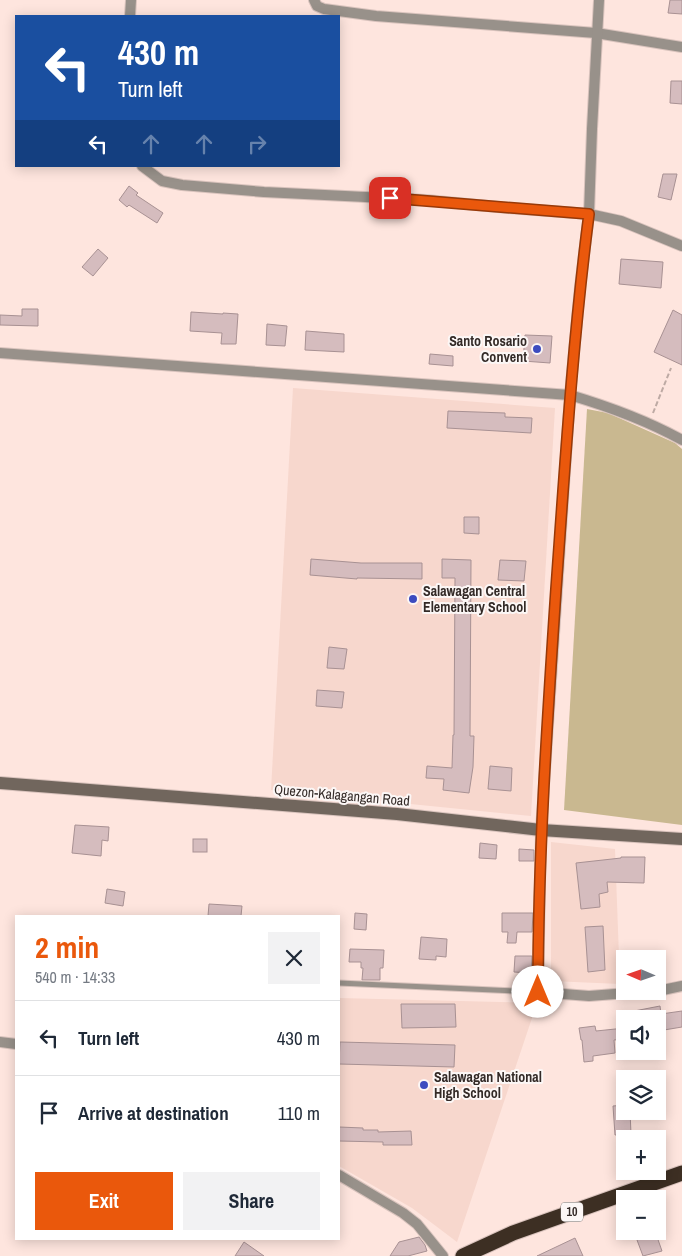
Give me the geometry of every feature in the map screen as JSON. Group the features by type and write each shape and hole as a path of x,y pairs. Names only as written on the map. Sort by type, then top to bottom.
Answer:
{"highway":[{"name":"10","path":"463,1256 513,1233 682,1173"}],"main road":[{"name":"Quezon-Kalagangan Road","path":"0,783 387,813 541,830 682,839"}],"street":[{"path":"130,15 131,0"},
{"path":"314,0 317,6 324,9 376,16 596,33 682,47"},
{"path":"599,0 589,214 570,395 541,830 538,992 589,996 616,994"},
{"path":"143,167 162,181 182,185 264,192 426,200 589,214 620,221 682,246"},
{"path":"0,353 570,395 649,422 682,440"},
{"path":"666,989 682,986"},
{"path":"0,1042 15,1044"},
{"path":"340,1175 403,1213 417,1224 443,1256"}],"lane":[{"path":"340,983 538,992"}],"path":[{"path":"649,422 671,368"}],"shaded area":[{"name":"Salawagan Central Elementary School","path":"293,388 555,408 531,816 271,790"},
{"path":"587,409 608,413 675,443 682,449 682,825 564,810"},
{"path":"551,842 615,849 619,950 616,950 616,984 551,981"},
{"name":"Salawagan National High School","path":"340,998 537,1003 457,1242 412,1208 340,1167"}],"building":[{"path":"670,0 682,0 682,14 668,13"},
{"path":"671,81 682,81 682,104 670,103"},
{"path":"663,174 677,174 671,200 658,197"},
{"path":"129,186 138,193 136,195 163,213 157,223 129,205 127,207 119,200"},
{"path":"98,249 108,258 93,276 82,267"},
{"path":"621,259 663,262 661,288 619,284"},
{"path":"22,309 38,309 38,326 0,325 0,315 22,316"},
{"path":"673,310 682,315 682,365 654,352"},
{"path":"191,312 238,314 236,344 221,344 222,333 190,331"},
{"path":"267,324 287,326 285,346 266,345"},
{"path":"306,331 344,334 344,352 305,350"},
{"name":"Santo Rosario Convent","path":"525,335 552,336 550,363 523,361"},
{"path":"430,354 453,356 453,366 429,364"},
{"path":"448,411 505,413 505,417 532,418 531,433 447,428"},
{"path":"464,517 479,517 479,534 464,533"},
{"path":"311,559 361,563 422,563 422,579 357,579 310,575"},
{"path":"442,559 471,560 470,736 474,736 473,767 469,793 443,790 444,779 426,778 427,766 452,768 455,578 442,578"},
{"path":"500,560 526,561 524,581 498,580"},
{"path":"329,647 347,649 344,669 327,668"},
{"path":"317,690 344,692 342,708 316,706"},
{"path":"490,766 512,768 511,791 488,789"},
{"path":"75,825 109,827 108,841 102,840 101,856 72,853"},
{"path":"193,839 207,839 207,852 193,852"},
{"path":"480,843 497,845 496,859 479,858"},
{"path":"519,849 534,850 534,861 519,861"},
{"path":"621,857 645,857 644,883 607,882 608,892 599,894 600,907 581,909 576,863"},
{"path":"107,889 125,892 123,906 105,903"},
{"path":"209,904 242,906 241,915 208,915"},
{"path":"355,913 367,914 366,930 354,929"},
{"path":"502,913 533,913 532,932 517,932 516,943 507,943 508,932 502,932"},
{"path":"603,926 605,970 588,972 585,927"},
{"path":"421,937 447,939 446,957 436,956 436,960 419,959"},
{"path":"350,949 384,950 383,968 380,968 380,980 362,980 363,968 361,968 361,962 349,962"},
{"path":"515,956 532,956 531,973 514,972"},
{"path":"401,1004 455,1004 456,1027 402,1028"},
{"path":"660,1006 660,1010 639,1010"},
{"path":"682,1011 682,1027 666,1030 666,1013"},
{"path":"595,1026 596,1031 616,1029 616,1040 614,1040 615,1053 593,1056 593,1061 584,1062 579,1028"},
{"path":"340,1042 455,1045 454,1067 340,1064"},
{"path":"613,1106 616,1106 616,1120 630,1120 631,1130 616,1130 615,1135"},
{"path":"340,1127 363,1128 363,1130 378,1130 378,1132 411,1131 412,1145 383,1145 383,1142 340,1141"},
{"path":"419,1237 427,1251 408,1256 390,1256 399,1242"},
{"path":"575,1238 583,1256 537,1256"},
{"path":"637,1240 658,1240 662,1251 643,1256"},
{"path":"244,1242 264,1256 235,1256"}],"place":[{"name":"Santo Rosario Convent","path":"537,349"},
{"name":"Salawagan Central Elementary School","path":"413,599"},
{"name":"Salawagan National High School","path":"424,1085"}],"route":[{"path":"390,198 589,214 570,395 554,626 541,830 538,992"}]}
